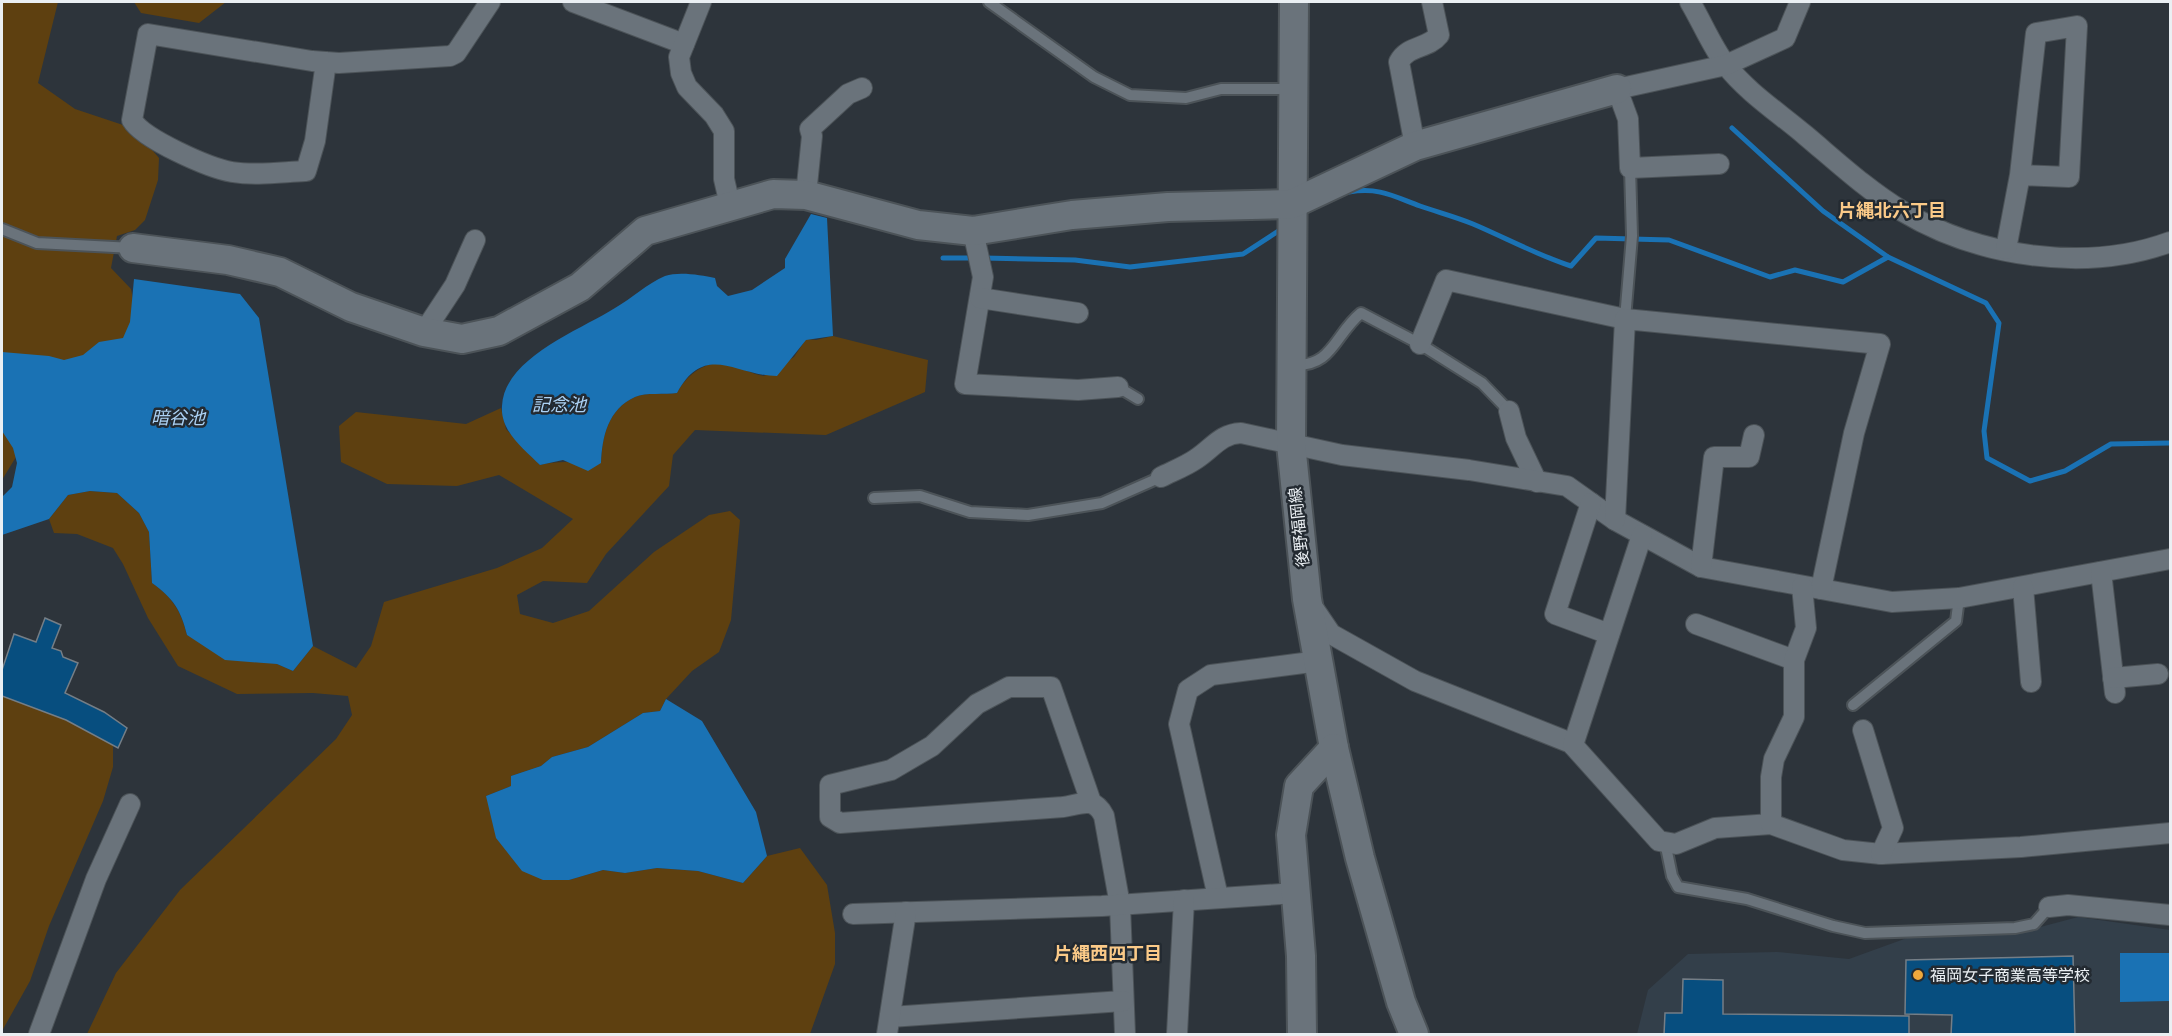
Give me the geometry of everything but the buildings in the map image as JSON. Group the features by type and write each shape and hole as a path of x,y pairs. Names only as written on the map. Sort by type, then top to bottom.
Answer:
{"street":[{"path":"326,62 315,141 306,171 232,172 137,129 132,120 148,34 326,62 450,56 456,53 490,2"},
{"path":"573,2 684,44"},
{"path":"701,2 679,57 681,73 687,87 714,115 724,131 724,179 730,205"},
{"name":"後野福岡線","path":"1294,2 1291,444 1307,599 1334,748 1360,858 1401,1002 1413,1035"},
{"path":"1415,146 1399,62 1410,50 1433,43 1439,35 1432,2"},
{"path":"1690,2 1726,64 1749,87 1844,168 1903,212 1959,236 2006,249 2074,259 2134,252 2170,242"},
{"path":"133,248 228,260 280,272 351,307 424,332 462,339 499,331 580,287 645,231 773,194 806,195 918,225 973,231 1084,214 1168,207 1292,204 1415,146 1617,89 1726,64 1785,38 1800,2"},
{"path":"2006,249 2020,175 2036,33 2077,26 2069,177 2020,175"},
{"path":"806,195 812,136 810,129 848,94 862,88"},
{"path":"1617,89 1628,119 1630,168 1719,164"},
{"path":"973,231 983,268 965,384 1056,390 1119,387"},
{"path":"424,332 455,285 475,240"},
{"path":"1420,344 1446,280 1625,319 1880,344 1812,588 1806,628 1794,660 1794,717 1774,759 1771,777 1771,824"},
{"path":"980,298 1078,313"},
{"path":"1615,520 1625,319"},
{"path":"1509,411 1516,438 1537,482"},
{"path":"1161,477 1196,459 1218,439 1231,433 1241,433 1342,455 1469,470 1567,486 1615,520 1701,567 1892,602 1959,597 2170,559"},
{"path":"1701,567 1713,457 1749,457 1754,435"},
{"path":"1591,503 1555,614 1609,634"},
{"path":"1573,745 1642,535"},
{"path":"2101,572 2114,686 2158,674"},
{"path":"2023,587 2031,682"},
{"path":"1307,599 1331,634 1415,681 1573,745 1659,841 1676,844 1715,828 1771,824 1843,850 1881,854 2021,847 2170,832"},
{"path":"1696,624 1794,660"},
{"path":"1218,897 1179,724 1188,690 1211,675 1319,661"},
{"path":"1091,802 1051,687 1009,687 977,704 932,746 901,765 891,770 830,785 830,817 840,823 1063,807 1091,802 1100,807 1104,816 1120,905 1125,1035"},
{"path":"1863,730 1893,828 1881,854"},
{"path":"1302,1035 1296,893 1291,835 1299,786 1334,748"},
{"path":"39,1035 96,879 130,804"},
{"path":"853,914 1120,905 1296,893"},
{"path":"1177,1035 1184,900"},
{"path":"2049,907 2068,905 2099,907 2170,915"},
{"path":"906,912 889,1026 1123,1001"}],"lane":[{"path":"989,2 1094,77 1130,95 1186,98 1221,89 1293,89"},
{"path":"1625,319 1632,236 1630,168"},
{"path":"2,229 37,243 133,248"},
{"path":"1291,365 1308,366 1321,361 1361,313 1420,344 1482,382 1509,411"},
{"path":"1119,387 1138,399"},
{"path":"874,498 920,496 970,512 1028,515 1102,503 1161,477"},
{"path":"1853,705 1956,621 1959,597"},
{"path":"1665,842 1672,876 1678,887 1747,899 1833,926 1865,933 2015,928 2034,924 2049,907"}],"shaded area":[{"path":"2,2 58,2 38,83 75,109 126,126 159,158 158,180 145,220 135,230 117,236 111,268 131,289 138,324 119,353 63,367 2,357"},
{"path":"134,2 226,2 199,23 141,13"},
{"path":"833,336 928,360 925,392 826,435 695,430 673,455 669,486 606,554 587,583 543,581 517,595 520,614 553,623 589,611 654,552 709,515 730,511 740,520 731,620 719,652 692,671 666,699 660,711 643,713 588,747 552,757 541,766 511,776 511,786 486,796 569,880 603,870 625,873 657,868 698,871 743,883 767,856 800,848 827,885 835,933 835,964 810,1034 87,1034 116,973 180,890 336,739 352,715 348,696 313,693 237,694 178,666 148,618 113,548 77,534 54,533 49,519 68,495 90,491 117,493 139,513 149,532 152,583 175,606 187,635 253,660 277,664 293,671 313,646 356,668 371,646 384,602 497,568 542,548 573,519 499,475 457,486 387,484 341,462 339,426 356,412 466,424 501,408 506,429 540,465 564,462 601,463 608,425 618,409 635,397 677,393 691,375 712,364 728,364 764,376 794,357 806,339 816,340"},
{"path":"2,426 22,447 2,480"},
{"path":"2,696 66,720 113,745 113,767 103,801 49,926 30,981 2,1031"},
{"name":"福岡女子商業高等学校","path":"2078,917 2170,930 2170,1034 1637,1034 1648,990 1688,954 1777,952 1849,959 1907,938 2029,930"}],"water":[{"name":"記念池","path":"811,214 827,218 833,336 806,340 777,376 762,375 722,365 710,365 699,368 688,377 677,393 635,397 626,402 613,416 605,434 601,463 588,471 563,460 540,465 514,439 502,415 506,389 529,360 546,347 615,308 665,276 683,274 715,278 717,286 728,296 752,290 785,268 785,259"},
{"name":"暗谷池","path":"134,279 240,294 259,318 313,646 293,671 277,664 225,660 187,635 175,605 152,583 149,532 139,513 117,493 90,491 68,495 49,519 2,535 2,497 12,487 17,463 13,448 2,431 2,352 49,356 64,360 83,355 99,342 123,338 130,322"},
{"path":"666,699 702,721 756,812 767,856 743,883 698,871 657,868 625,873 603,870 569,880 543,880 522,871 496,838 486,796 511,786 511,776 541,766 552,757 588,747 643,713 660,711"},
{"path":"2120,953 2170,953 2170,1001 2120,1002"}],"waterway":[{"path":"1732,128 1823,211 1888,257"},
{"path":"1349,192 1369,191 1394,196 1473,224 1571,266 1596,238 1669,240 1770,277 1795,270 1843,282 1888,257 1986,303 1999,323 1984,431 1987,458 2030,481 2065,471 2111,444 2170,443"},
{"path":"984,258 1075,260 1130,267 1243,254 1283,228"},
{"path":"943,258 974,258"}],"place":[{"name":"福岡女子商業高等学校","path":"1918,975"}],"district":[{"name":"片縄北六丁目","path":"1892,211"},
{"name":"片縄西四丁目","path":"1108,954"}]}
